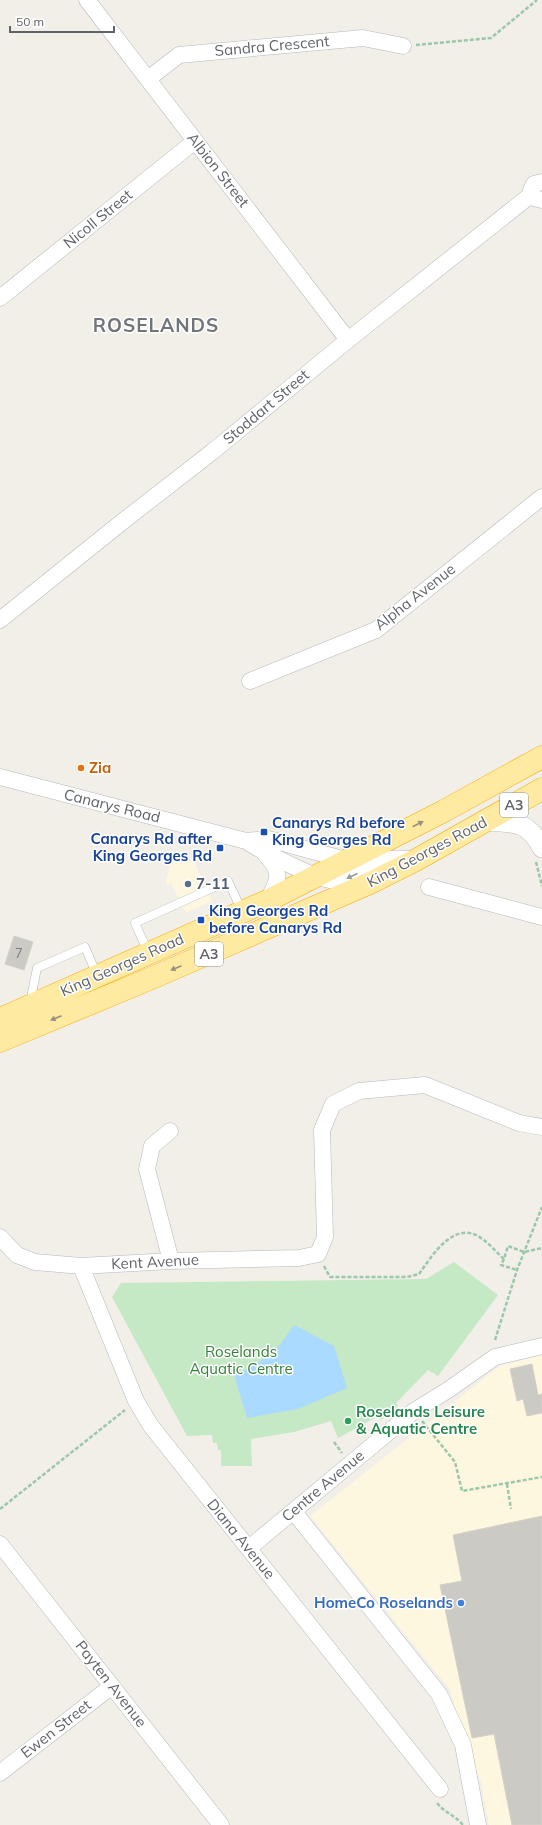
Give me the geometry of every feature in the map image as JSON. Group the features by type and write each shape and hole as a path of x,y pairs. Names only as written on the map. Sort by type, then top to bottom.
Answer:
{"highway":[{"name":"King Georges Road","path":"0,1019 267,901 499,782 542,757"},
{"name":"King Georges Road","path":"0,1041 319,907 416,860 542,789"}],"street":[{"name":"Albion Street","path":"87,0 348,340"},
{"name":"Sandra Crescent","path":"148,79 179,55 364,38 403,46"},
{"name":"Nicoll Street","path":"0,298 195,141"},
{"name":"Stoddart Street","path":"0,620 212,452 348,340 539,192"},
{"name":"Alpha Avenue","path":"250,681 376,630 542,496"},
{"name":"Canarys Road","path":"0,777 246,841 264,852 316,875 338,881 347,879 386,860 397,858 416,860"},
{"path":"486,821 520,824 532,832 542,848"},
{"name":"Canarys Road","path":"246,841 268,839 346,860"},
{"name":"Canarys Road","path":"264,852 274,863 278,882 267,901"},
{"path":"430,887 542,917"},
{"path":"318,1254 325,1237 322,1130 333,1104 358,1091 425,1085 519,1123 542,1127"},
{"path":"170,1131 152,1146 147,1169 171,1261"},
{"name":"Kent Avenue","path":"0,1237 17,1255 35,1262 81,1266 171,1261 299,1258 318,1254"},
{"name":"Diana Avenue","path":"81,1266 136,1401 151,1426 249,1548 438,1795"},
{"name":"Centre Avenue","path":"249,1548 414,1411 448,1390 495,1357 542,1346"},
{"path":"294,1512 439,1694 463,1745 478,1825"},
{"name":"Payten Avenue","path":"0,1544 221,1825"},
{"name":"Ewen Street","path":"0,1772 112,1686"}],"lane":[{"path":"148,953 135,923 223,883 228,881 242,912"},
{"path":"30,1006 37,968 84,947 97,976"}],"path":[{"path":"403,46 491,38 537,0"},
{"path":"495,1340 516,1270 542,1207"},
{"path":"318,1254 330,1277 406,1277 419,1274 433,1254 450,1237 464,1233 480,1237 504,1258"},
{"path":"516,1270 501,1265 508,1246 524,1252 542,1248"},
{"path":"0,1509 136,1401"},
{"path":"423,1422 455,1462 462,1491 542,1477"},
{"path":"507,1484 511,1509"},
{"path":"438,1795 445,1812 456,1817 463,1825"}],"shaded area":[{"name":"7-11","path":"183,855 185,860 192,857 212,901 186,913 171,883 167,885 166,881 172,860"},
{"name":"HomeCo Roselands","path":"542,1355 542,1825 489,1825 481,1782 462,1741 451,1691 310,1516 500,1366"}],"green space":[{"name":"Roselands Aquatic Centre","path":"454,1262 498,1295 438,1376 428,1370 396,1403 398,1406 381,1420 378,1416 338,1438 331,1421 294,1432 251,1439 252,1466 221,1466 221,1450 218,1450 217,1443 213,1443 212,1435 187,1436 112,1297 121,1283 426,1279"}],"water":[{"path":"294,1325 334,1346 347,1388 298,1409 247,1418 234,1375 258,1363 279,1346"}],"building":[{"path":"14,936 33,942 24,970 5,964"},
{"path":"532,1364 538,1395 542,1394 542,1413 527,1416 523,1399 517,1401 510,1369"},
{"path":"542,1516 542,1825 512,1825 494,1734 472,1738 440,1585 462,1581 453,1535"}],"place":[{"name":"Zia","path":"81,768"},
{"name":"Canarys Rd before King Georges Rd","path":"264,832"},
{"name":"Canarys Rd after King Georges Rd","path":"220,848"},
{"name":"7-11","path":"188,884"},
{"name":"King Georges Rd before Canarys Rd","path":"201,920"},
{"name":"Roselands Leisure & Aquatic Centre","path":"348,1421"},
{"name":"HomeCo Roselands","path":"461,1603"}],"district":[{"name":"ROSELANDS","path":"156,325"}]}
